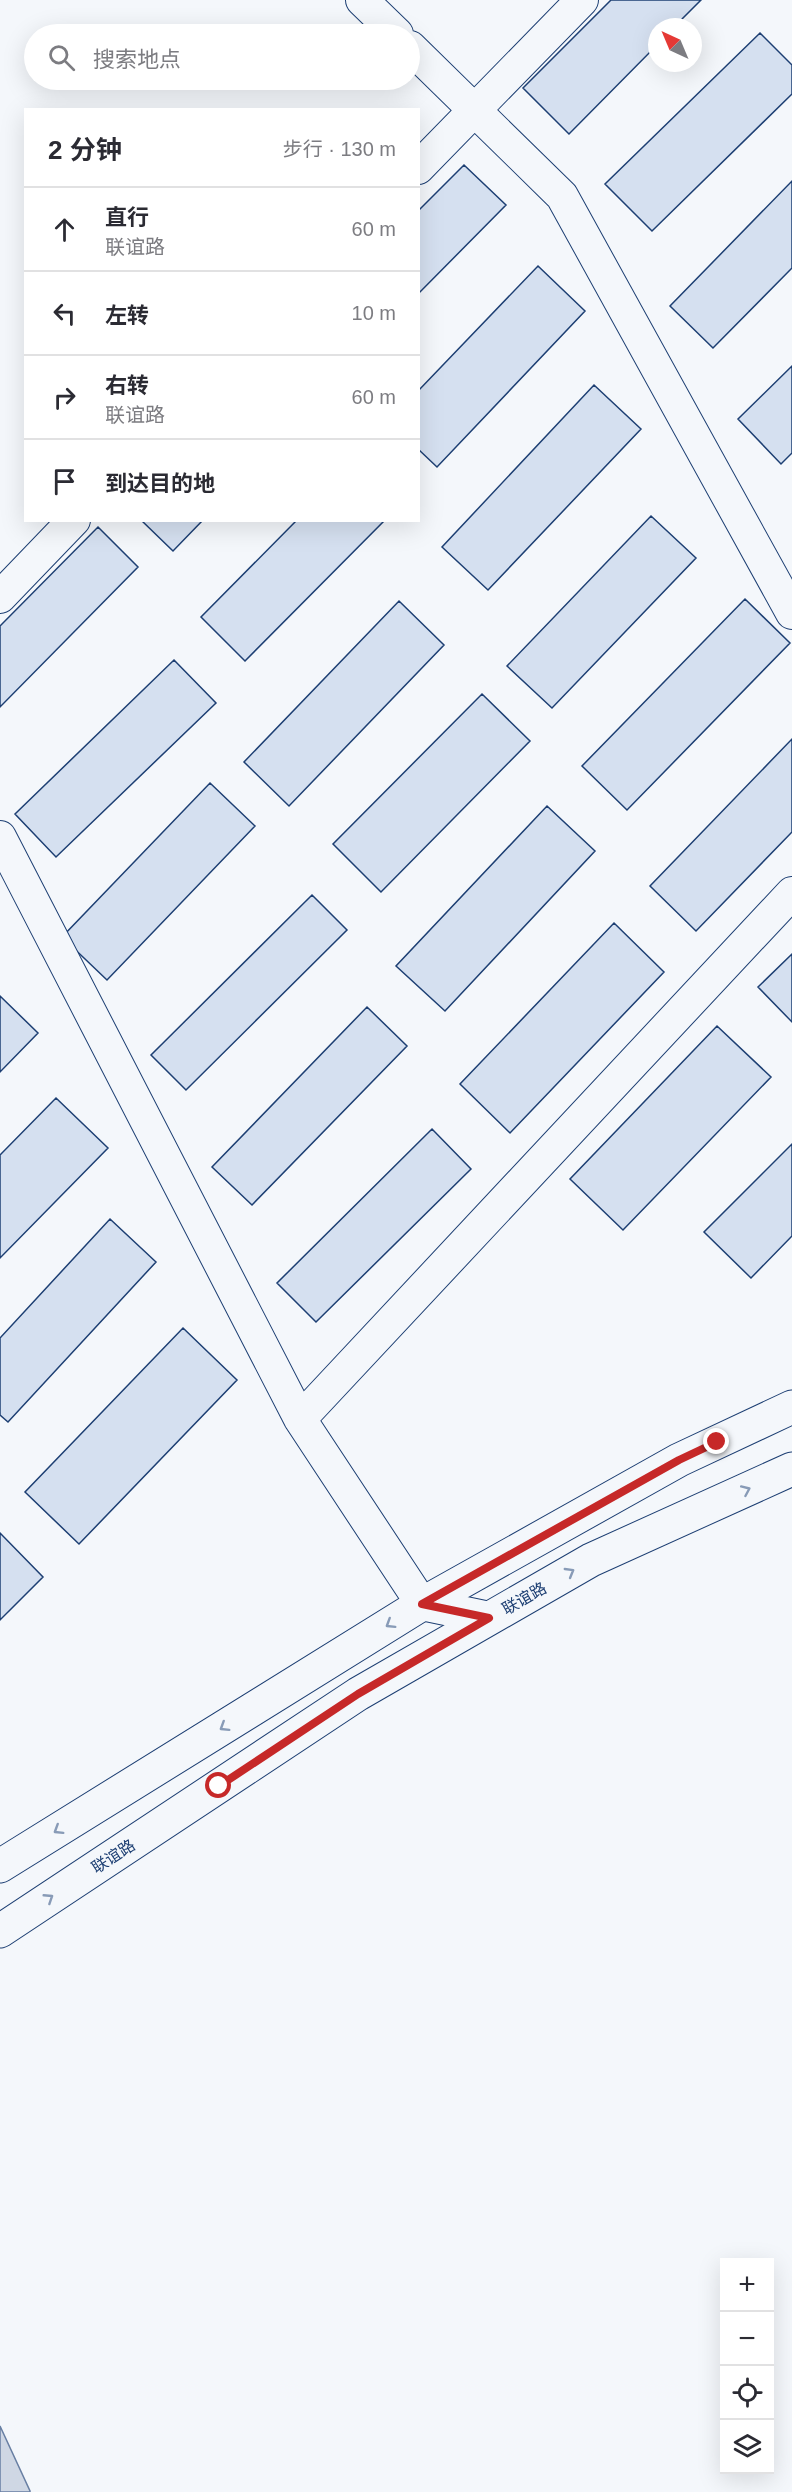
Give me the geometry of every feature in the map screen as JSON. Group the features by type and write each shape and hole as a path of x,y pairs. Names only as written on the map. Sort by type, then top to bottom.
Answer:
{"street":[{"path":"362,0 387,24"},
{"path":"420,166 582,0"},
{"path":"420,57 562,196 792,613"},
{"path":"0,597 72,522"},
{"path":"0,837 300,1419 422,1604 489,1618"},
{"path":"300,1419 792,893"},
{"path":"0,1866 422,1604 679,1460 792,1407"},
{"name":"联谊路","path":"0,1931 358,1694 591,1560 792,1469"}],"shaded area":[{"path":"0,2426 30,2491 30,2492 0,2492"}],"building":[{"path":"611,0 701,0 683,18 648,18 648,54 569,134 523,88"},
{"path":"760,33 792,65 792,94 652,231 605,184"},
{"path":"464,165 506,205 420,292 420,209"},
{"path":"792,181 792,268 713,348 670,306"},
{"path":"538,266 585,311 437,467 420,451 420,389"},
{"path":"792,366 792,453 781,464 738,419"},
{"path":"594,385 641,429 488,590 442,547"},
{"path":"651,516 696,558 552,708 507,666"},
{"path":"143,522 201,522 173,551"},
{"path":"295,522 383,522 245,661 201,617"},
{"path":"98,527 138,567 0,707 0,626"},
{"path":"745,599 790,643 627,810 582,766"},
{"path":"399,601 444,645 289,806 244,762"},
{"path":"174,660 216,703 56,857 15,814"},
{"path":"482,694 530,741 381,892 333,844"},
{"path":"792,739 792,832 696,931 650,886"},
{"path":"210,783 255,826 107,980 62,937"},
{"path":"547,806 595,851 445,1011 396,966"},
{"path":"312,895 347,930 186,1090 151,1055"},
{"path":"614,923 664,972 510,1133 460,1084"},
{"path":"792,954 792,1022 758,987"},
{"path":"0,996 38,1033 0,1072"},
{"path":"367,1007 407,1046 252,1205 212,1167"},
{"path":"717,1026 771,1077 623,1230 570,1179"},
{"path":"56,1098 108,1148 0,1258 0,1155"},
{"path":"432,1129 471,1169 316,1322 277,1283"},
{"path":"792,1144 792,1236 751,1278 704,1232"},
{"path":"110,1219 156,1262 8,1422 0,1415 0,1338"},
{"path":"183,1328 237,1380 79,1544 25,1492"},
{"path":"0,1533 43,1577 0,1620"}],"route":[{"path":"219,1786 358,1694 489,1618 422,1604 679,1460 717,1442"}]}
